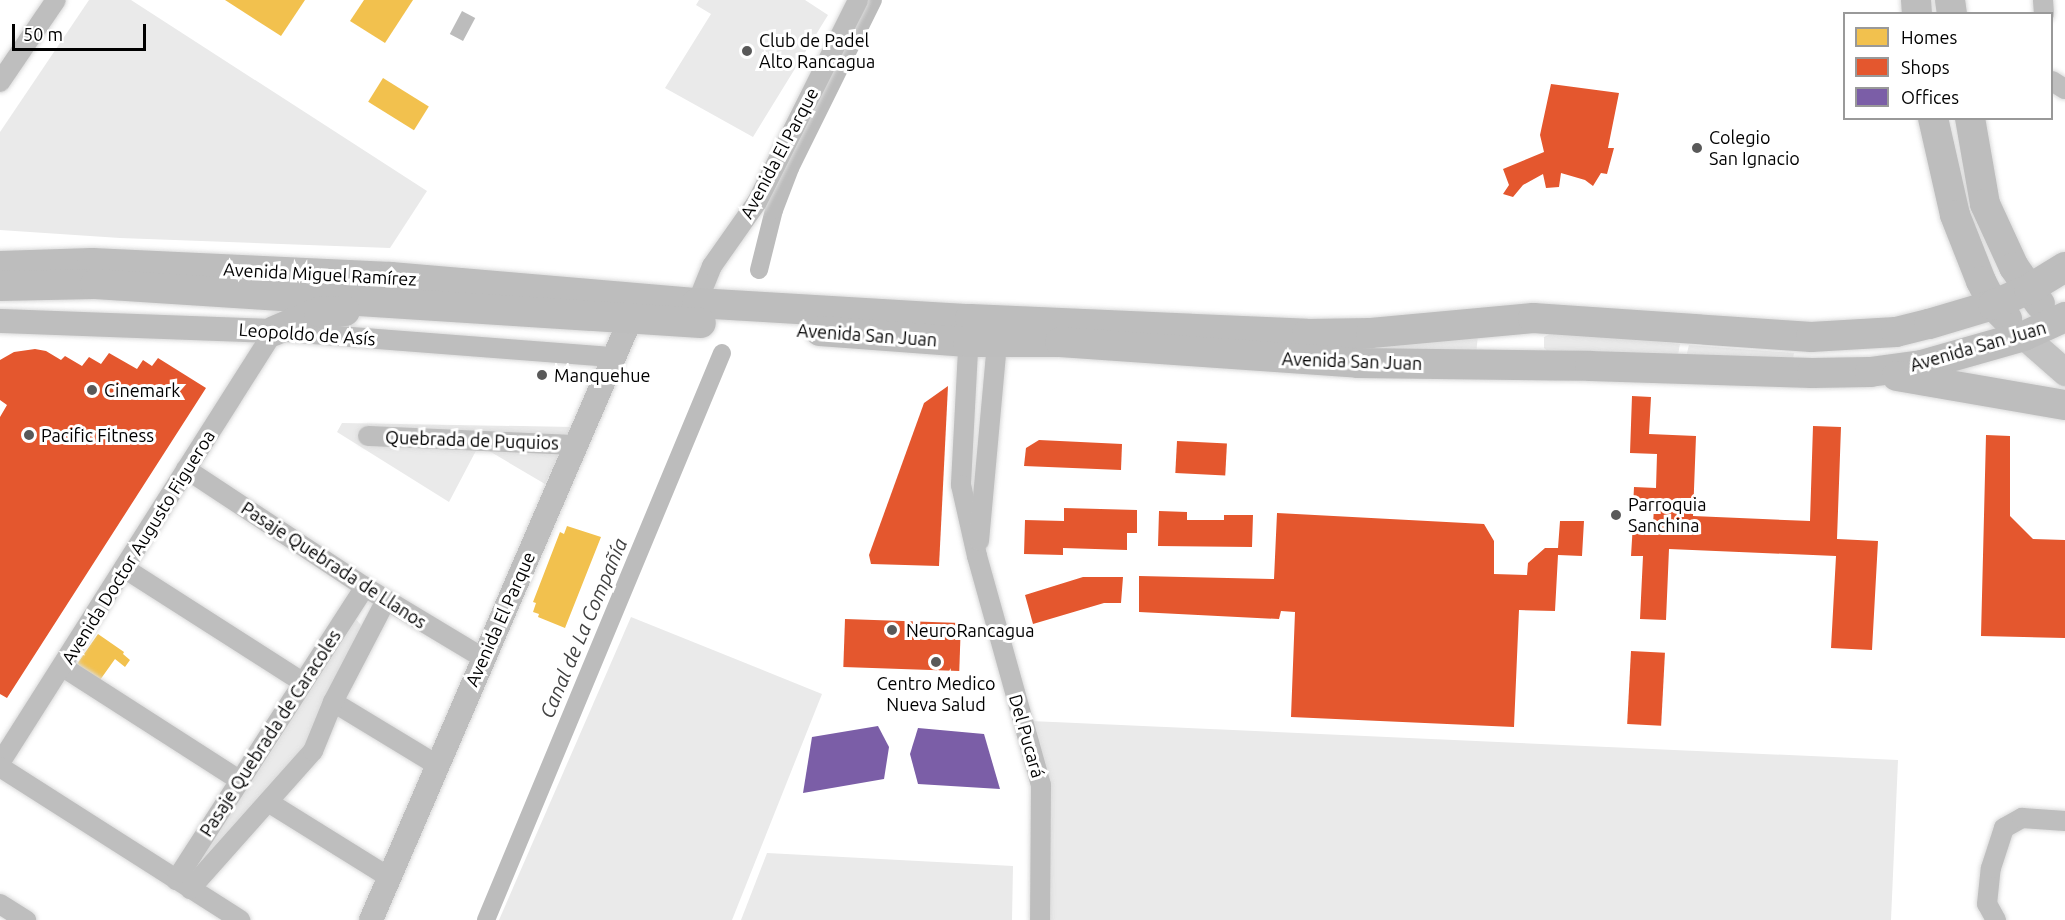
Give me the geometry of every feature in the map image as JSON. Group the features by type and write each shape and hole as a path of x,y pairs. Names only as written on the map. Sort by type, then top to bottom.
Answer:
{"main road":[{"path":"1933,120 1955,215 1993,305 2065,372"},
{"path":"1970,120 1985,204 2014,267 2029,289 2062,324"},
{"name":"Avenida Miguel Ramírez","path":"0,266 92,263 391,277 635,308"},
{"name":"Avenida San Juan","path":"635,308 983,331 1371,333 1533,318 1811,338 1896,332 1993,305 2029,289 2065,267"},
{"name":"Avenida Miguel Ramírez","path":"0,286 95,284 430,305 635,308"},
{"name":"Avenida San Juan","path":"635,308 697,303 983,331 1060,342 1358,363 1578,366 1812,373 1870,372 1922,365 2062,324"},
{"path":"274,331 319,312 430,305"},
{"path":"1578,366 1582,330 1595,321"},
{"path":"1811,338 1819,350 1817,366 1812,373"},
{"path":"1870,372 2065,405"}],"street":[{"path":"0,82 56,0"},
{"name":"Avenida El Parque","path":"697,303 712,266 757,202 858,0"},
{"name":"Avenida El Parque","path":"372,920 635,308"},
{"name":"Leopoldo de Asís","path":"0,321 274,331 614,357"},
{"name":"Avenida Doctor Augusto Figueroa","path":"0,765 274,331"},
{"name":"Del Pucará","path":"977,556 983,331"},
{"name":"Del Pucará","path":"983,331 961,485 977,556 1041,785 1040,920"},
{"name":"Quebrada de Puquios","path":"368,436 576,445"},
{"name":"Pasaje Quebrada de Llanos","path":"186,469 365,587 483,658"},
{"path":"124,568 302,682"},
{"name":"Pasaje Quebrada de Caracoles","path":"183,884 239,780 365,587"},
{"name":"Pasaje Quebrada de Caracoles","path":"183,884 268,802 313,751 333,702 386,600"},
{"path":"63,667 239,780"},
{"path":"333,702 437,765"},
{"path":"0,765 240,920"},
{"path":"268,802 390,878"},
{"path":"1996,920 1987,904 1991,868 2004,828 2022,818 2065,821"},
{"path":"0,904 26,920"}],"shaded area":[{"path":"89,0 131,0 427,191 390,248 120,238 0,230 0,132"},
{"name":"Club de Padel Alto Rancagua","path":"699,0 805,0 828,15 753,137 665,88 711,14 696,5"},
{"path":"462,11 475,18 463,41 450,34"},
{"path":"1557,330 1680,344 1678,355 1553,356 1544,348 1544,337"},
{"path":"1478,335 1476,355 1377,349 1377,344"},
{"path":"1689,345 1794,353 1792,363 1686,357"},
{"path":"342,423 574,427 545,484 479,445 449,502 337,432"},
{"path":"352,615 362,626 296,768 198,874 192,871 279,740"},
{"path":"631,617 822,694 732,920 499,920"},
{"path":"1031,721 1898,760 1891,920 1045,920"},
{"path":"767,853 1013,866 1012,920 741,920"}],"building: Homes":[{"path":"225,0 305,0 281,36"},
{"path":"364,0 413,0 385,43 350,21"},
{"path":"383,78 429,107 414,130 368,102"},
{"path":"567,526 601,537 565,628 538,617 539,614 533,612 536,603 533,602 560,532 564,534"},
{"path":"98,634 124,652 123,654 130,660 125,667 115,659 100,680 77,664"}],"building: Shops":[{"path":"1551,84 1619,93 1608,148 1614,148 1607,174 1601,173 1593,186 1585,180 1561,173 1559,187 1546,188 1543,174 1523,185 1513,197 1503,194 1509,185 1503,169 1544,152 1540,135"},
{"path":"35,349 46,351 61,360 65,356 82,366 89,357 101,364 109,353 137,369 143,360 152,366 158,358 206,388 7,698 0,694 0,417 7,405 0,400 0,360 14,352"},
{"path":"948,386 939,566 871,564 869,555 924,403"},
{"path":"1632,396 1651,397 1649,434 1696,436 1693,516 1810,521 1813,426 1841,427 1837,539 1878,541 1872,650 1831,648 1836,556 1669,549 1666,620 1640,619 1643,556 1631,556 1633,523 1653,525 1654,507 1633,507 1634,487 1656,488 1657,454 1630,453"},
{"path":"1986,435 2010,436 2010,516 2033,539 2065,540 2065,638 1981,636"},
{"path":"1039,440 1122,444 1121,470 1024,466 1026,448"},
{"path":"1177,441 1227,444 1225,476 1175,473"},
{"path":"1064,508 1137,510 1137,533 1127,533 1127,550 1063,548 1063,555 1024,554 1025,520 1064,521"},
{"path":"1159,511 1187,512 1187,520 1224,520 1224,515 1253,515 1252,547 1158,546"},
{"path":"1277,513 1484,524 1494,541 1494,574 1527,575 1528,563 1545,548 1558,548 1560,521 1584,521 1582,556 1558,555 1555,611 1519,610 1514,727 1291,717 1295,612 1281,611 1279,619 1139,612 1139,576 1274,579"},
{"path":"1083,577 1123,577 1121,603 1104,603 1033,624 1025,595"},
{"path":"845,619 961,623 959,671 843,667"},
{"path":"1631,651 1665,653 1661,726 1627,724"}],"building: Offices":[{"path":"878,726 889,747 884,779 803,793 812,737"},
{"path":"918,728 984,734 1000,789 918,784 910,754"}],"waterway":[{"name":"Canal de La Compañía","path":"759,270 774,210 790,168 873,0"},
{"name":"Canal de La Compañía","path":"486,920 722,353"}],"place":[{"name":"Club de Padel Alto Rancagua","path":"747,51"},
{"name":"Colegio San Ignacio","path":"1697,148"},
{"name":"Manquehue","path":"542,375"},
{"name":"Cinemark","path":"92,390"},
{"name":"Pacific Fitness","path":"29,435"},
{"name":"Parroquia Sanchina","path":"1616,515"},
{"name":"NeuroRancagua","path":"892,630"},
{"name":"Centro Medico Nueva Salud","path":"936,662"}]}
